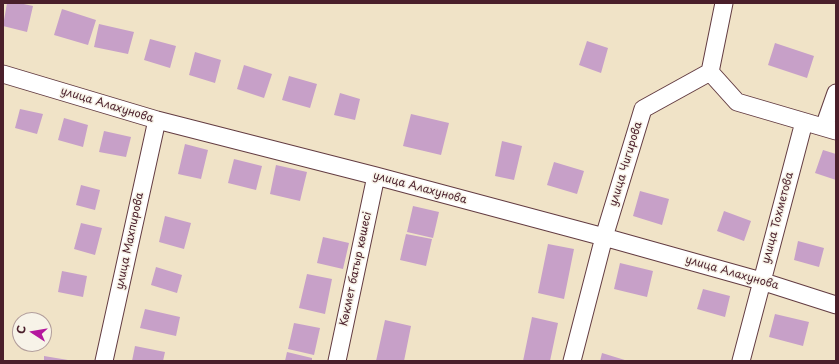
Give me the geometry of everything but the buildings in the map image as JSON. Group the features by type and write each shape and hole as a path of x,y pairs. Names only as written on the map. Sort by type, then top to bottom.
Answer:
{"street":[{"path":"724,3 710,72 737,102 830,129 836,93"},
{"name":"улица Чигирова","path":"572,361 604,236 643,109 710,72"},
{"name":"улица Алахунова","path":"3,74 157,120 604,236 761,281 836,305"},
{"name":"улица Махпирова","path":"104,361 157,120"},
{"name":"улица Тохметова","path":"741,361 804,122"},
{"name":"Көкмет батыр көшесі","path":"337,361 376,176"}]}
